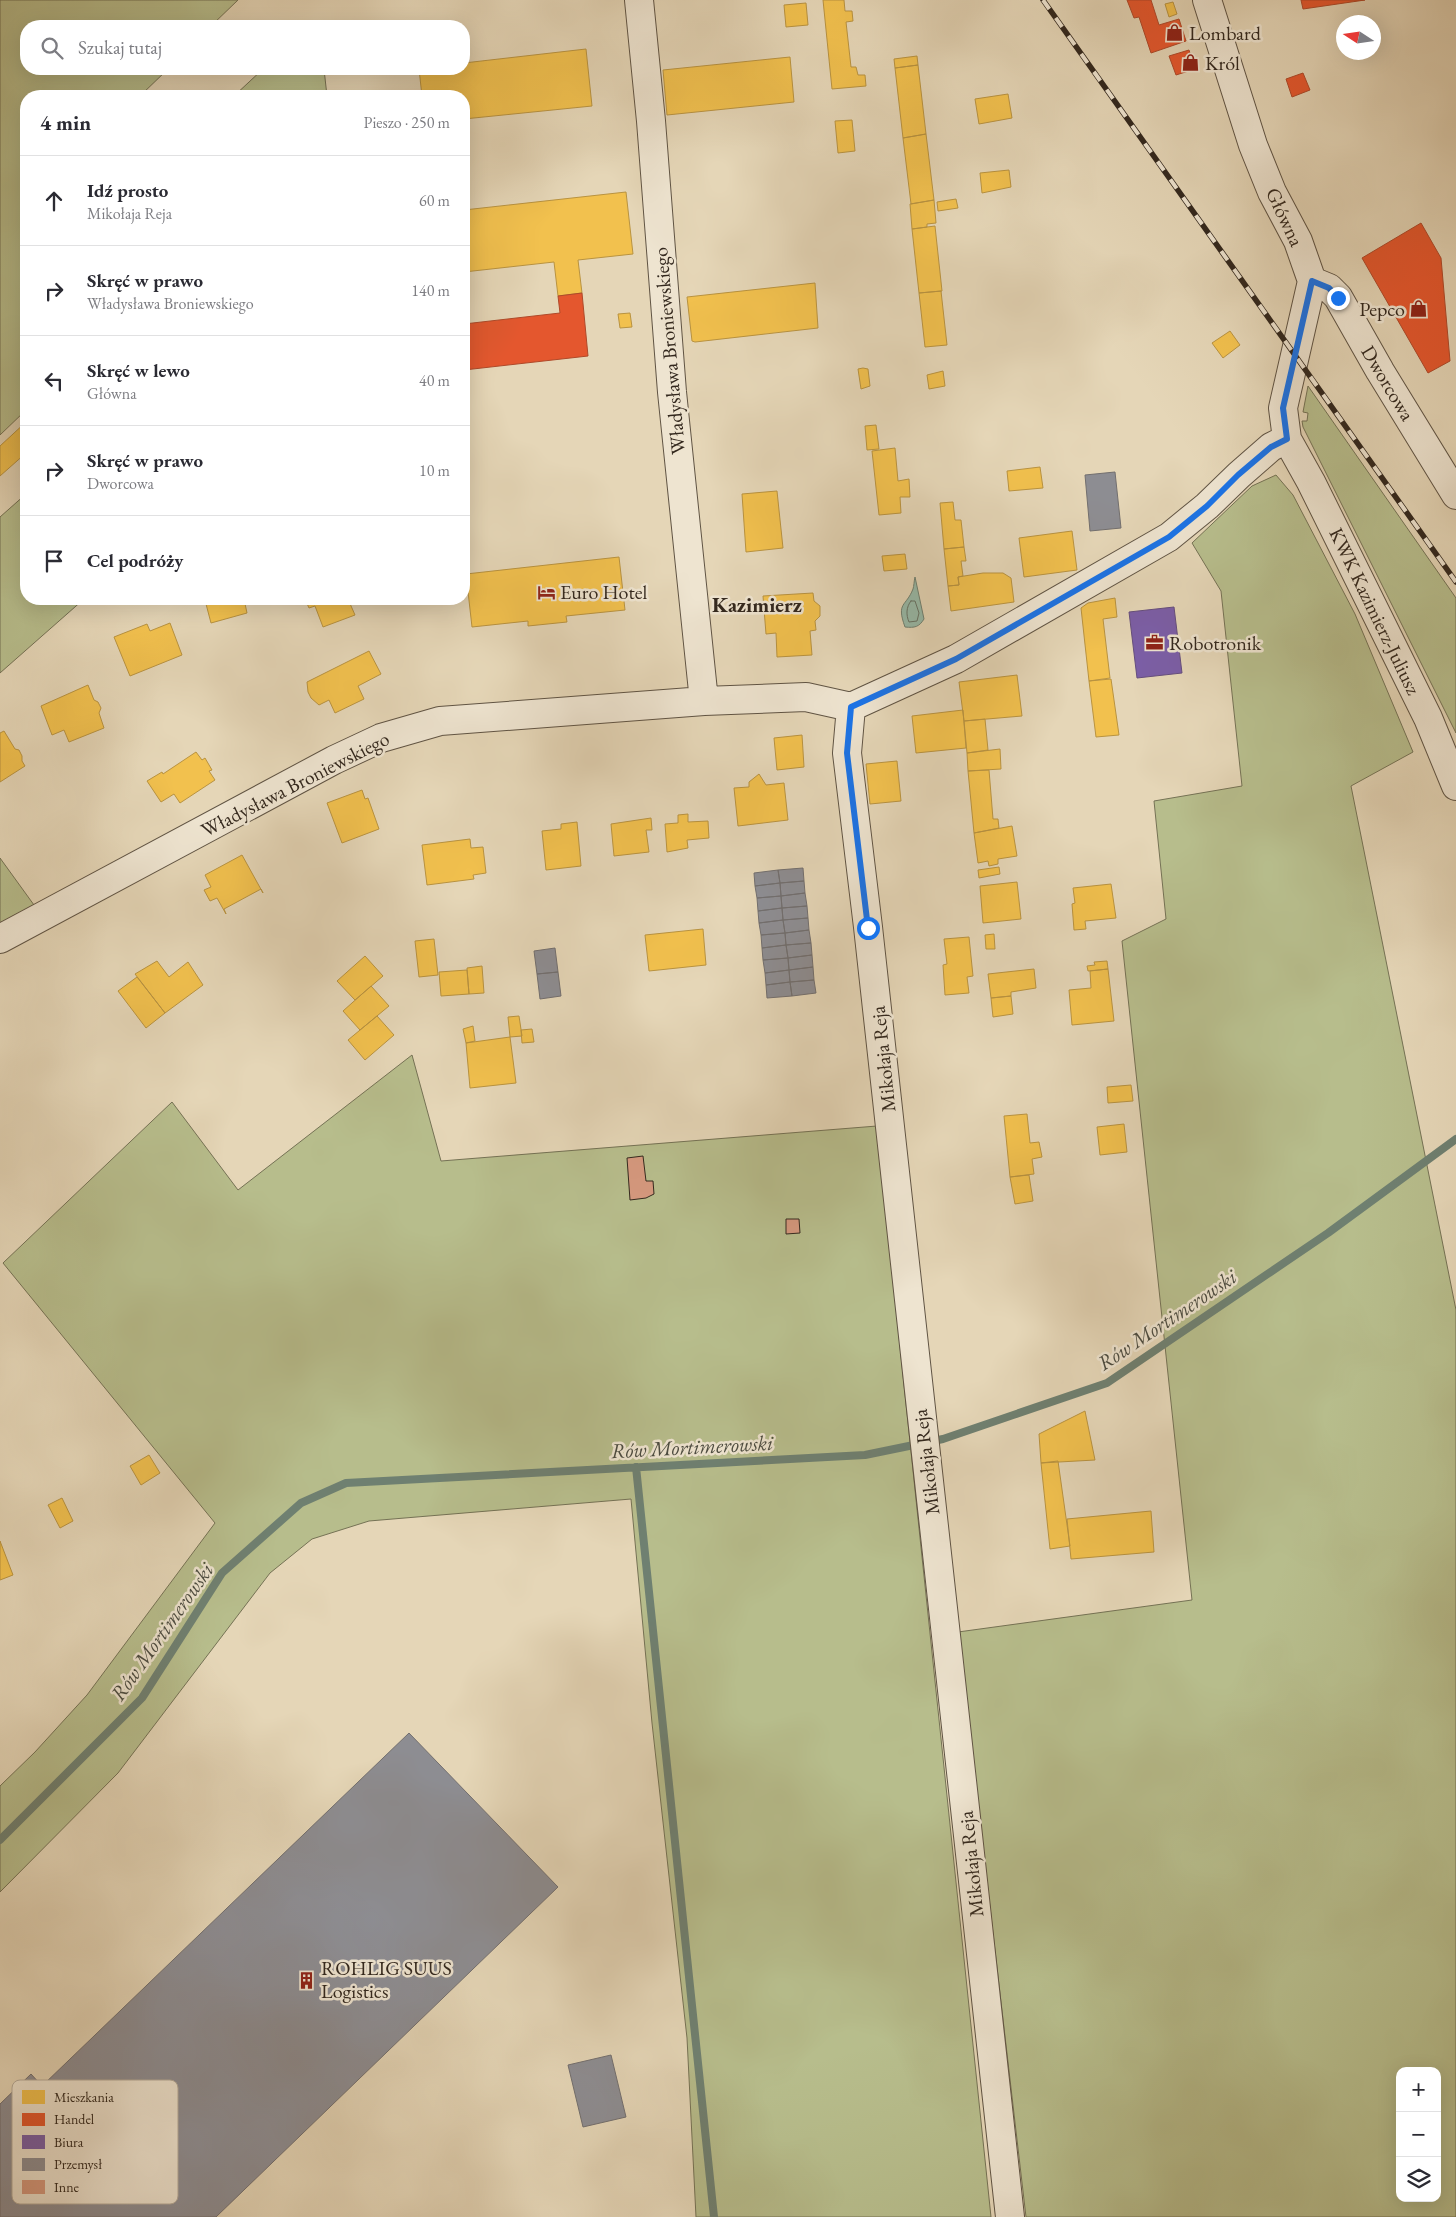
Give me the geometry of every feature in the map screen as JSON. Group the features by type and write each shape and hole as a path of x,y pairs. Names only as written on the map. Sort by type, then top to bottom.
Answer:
{"street":[{"name":"Władysława Broniewskiego","path":"639,0 651,121 673,402 704,701"},
{"name":"Główna","path":"1206,0 1253,145 1272,192 1298,241 1312,281"},
{"path":"851,707 956,659 1169,537 1207,506 1238,475 1271,447 1287,439 1283,408 1312,281"},
{"name":"Dworcowa","path":"1312,281 1329,288 1338,298 1456,495"},
{"name":"KWK Kazimierz-Juliusz","path":"1287,439 1311,482 1428,718 1456,786"},
{"name":"Władysława Broniewskiego","path":"0,939 334,760 381,738 440,720 704,701 806,697 851,707"},
{"name":"Mikołaja Reja","path":"851,707 847,753 868,928 1010,2217"}],"shaded area":[{"path":"0,0 238,0 217,20 20,20 20,75 162,75 146,90 20,90 20,416 0,435"},
{"path":"257,75 325,75 326,90 240,90"},
{"path":"1308,386 1456,598 1456,733 1303,427 1302,421 1307,421 1308,413 1303,412"},
{"path":"1276,475 1293,495 1355,614 1413,752 1351,786 1456,1310 1456,2217 1026,2217 958,1632 1192,1600 1122,941 1166,919 1154,801 1242,786 1221,591 1192,543 1252,486"},
{"path":"20,499 20,605 77,605 0,673 0,517"},
{"path":"0,858 34,905 0,923"},
{"path":"412,1055 441,1161 877,1126 991,2217 696,2217 687,2038 652,1723 631,1499 369,1521 312,1539 270,1573 118,1773 0,1892 0,1786 35,1752 87,1695 215,1523 3,1263 172,1102 238,1190"}],"water":[{"path":"915,577 924,619 916,626 905,627 901,613 903,605 913,589"}],"building: Mieszkania":[{"path":"823,0 844,0 845,11 852,11 853,21 846,22 851,67 856,67 858,75 865,75 866,86 832,89"},
{"path":"1173,2 1177,14 1169,17 1165,4"},
{"path":"806,3 808,25 786,27 784,5"},
{"path":"586,49 592,106 470,118 470,90 421,90 420,75 470,75 470,62"},
{"path":"917,56 918,65 895,68 894,59"},
{"path":"790,57 794,102 667,115 663,70"},
{"path":"918,65 926,134 903,138 895,68"},
{"path":"1008,94 1012,118 979,124 975,99"},
{"path":"852,120 855,151 838,153 835,121"},
{"path":"926,134 934,200 911,204 903,138"},
{"path":"1009,170 1011,187 982,193 980,173"},
{"path":"626,192 633,254 578,260 582,293 558,296 554,262 470,271 470,209"},
{"path":"956,199 958,208 938,211 937,202"},
{"path":"934,200 936,223 927,224 927,227 912,229 910,204"},
{"path":"935,226 942,291 919,293 912,229"},
{"path":"815,283 818,328 692,341 687,297"},
{"path":"941,291 947,345 925,347 919,293"},
{"path":"630,313 632,327 620,328 618,314"},
{"path":"1230,331 1240,345 1223,358 1212,343"},
{"path":"858,369 868,369 870,386 861,389"},
{"path":"943,371 945,386 929,389 927,375"},
{"path":"876,425 879,449 867,450 865,426"},
{"path":"20,428 20,458 0,476 0,446"},
{"path":"895,448 898,481 909,479 910,497 900,497 901,513 879,515 872,451"},
{"path":"1040,467 1043,488 1009,491 1007,471"},
{"path":"777,491 783,548 746,552 742,494"},
{"path":"953,502 955,520 961,520 964,547 944,549 940,503"},
{"path":"1072,531 1077,570 1024,577 1019,538"},
{"path":"964,547 966,561 961,561 963,576 958,577 959,585 948,586 944,549"},
{"path":"905,554 907,569 884,571 882,556"},
{"name":"Euro Hotel","path":"619,557 625,610 566,616 567,622 528,626 528,621 472,627 470,605 470,574"},
{"path":"983,573 1003,573 1011,578 1014,602 951,611 948,586 959,585 958,577"},
{"path":"813,593 814,601 820,606 820,616 815,621 816,630 810,631 812,655 777,657 776,633 766,634 763,596"},
{"path":"1115,598 1117,617 1103,619 1110,678 1089,681 1081,608 1088,603"},
{"path":"206,605 245,605 247,613 211,623"},
{"path":"308,605 351,605 355,615 323,627 315,606 309,608"},
{"path":"170,623 182,655 130,676 114,637 147,624 150,631"},
{"path":"369,651 381,674 358,686 364,699 335,713 329,700 319,705 311,698 307,682"},
{"path":"1017,675 1022,716 964,721 959,682"},
{"path":"1111,679 1119,735 1096,737 1089,681"},
{"path":"88,685 94,700 98,702 101,708 99,713 104,728 69,742 64,730 52,735 41,706"},
{"path":"963,710 966,748 916,753 912,716"},
{"path":"985,719 988,750 967,753 964,721"},
{"path":"4,731 15,749 19,750 25,766 0,782 0,733"},
{"path":"802,735 804,767 777,770 774,738"},
{"path":"1000,749 1001,769 968,771 967,753"},
{"path":"196,752 202,760 205,758 212,770 209,771 215,780 180,803 174,794 161,802 147,781 162,772 163,774"},
{"path":"897,761 901,801 870,804 866,764"},
{"path":"989,770 993,819 998,819 999,828 974,833 968,771"},
{"path":"759,774 766,785 784,783 788,820 738,826 734,788 749,787 749,782"},
{"path":"362,790 365,799 368,798 379,829 342,843 327,803"},
{"path":"688,814 688,822 708,821 709,838 687,840 688,848 667,852 665,824 678,823 678,815"},
{"path":"651,818 652,830 646,830 649,852 614,856 611,824"},
{"path":"577,822 581,866 546,870 542,831 561,829 561,824"},
{"path":"1012,826 1017,856 998,859 998,864 989,866 988,861 978,863 974,833"},
{"path":"470,839 471,848 483,847 486,873 473,875 474,879 427,885 422,845"},
{"path":"242,855 261,889 224,909 226,914 217,898 210,901 204,890 211,887 205,875"},
{"path":"999,867 1000,874 979,878 978,870"},
{"path":"1017,882 1021,919 983,923 980,886"},
{"path":"1111,884 1116,918 1085,921 1086,929 1074,930 1072,904 1075,903 1073,888"},
{"path":"703,929 706,965 649,971 645,935"},
{"path":"994,934 995,949 986,949 985,935"},
{"path":"969,937 973,976 967,977 969,993 945,995 943,965 947,964 944,939"},
{"path":"434,939 438,975 419,977 415,941"},
{"path":"365,956 383,976 355,1000 337,981"},
{"path":"157,961 169,977 188,962 203,985 165,1013 135,974"},
{"path":"1107,961 1108,969 1088,971 1087,966 1095,965 1094,962"},
{"path":"482,966 484,993 469,994 467,968"},
{"path":"1034,969 1036,988 1011,992 1011,996 991,998 988,974"},
{"path":"1108,969 1114,1021 1072,1025 1069,990 1091,988 1090,971"},
{"path":"467,970 469,994 441,996 439,972"},
{"path":"137,977 165,1013 146,1028 118,991"},
{"path":"371,986 389,1006 360,1030 343,1011"},
{"path":"1011,996 1013,1014 993,1017 991,998"},
{"path":"377,1016 394,1035 365,1060 348,1040"},
{"path":"519,1016 522,1036 510,1037 508,1017"},
{"path":"473,1026 475,1041 466,1043 463,1029"},
{"path":"532,1029 534,1042 522,1043 521,1030"},
{"path":"510,1037 516,1083 470,1088 466,1043"},
{"path":"1131,1085 1133,1101 1108,1103 1107,1087"},
{"path":"1027,1114 1030,1143 1039,1142 1042,1157 1032,1159 1034,1174 1010,1177 1004,1116"},
{"path":"1124,1124 1127,1152 1100,1155 1097,1127"},
{"path":"1029,1175 1033,1201 1015,1204 1010,1177"},
{"path":"1085,1411 1095,1460 1041,1463 1039,1434"},
{"path":"149,1455 160,1473 141,1485 130,1466"},
{"path":"1058,1461 1070,1546 1050,1549 1041,1463"},
{"path":"62,1498 73,1521 60,1528 48,1505"},
{"path":"1151,1511 1154,1552 1071,1559 1067,1519"},
{"path":"0,1541 13,1575 0,1580"}],"building: Handel":[{"path":"1127,0 1151,0 1159,25 1179,19 1186,41 1151,53 1139,17 1134,18"},
{"path":"1301,0 1365,0 1303,9"},
{"path":"1189,50 1195,69 1176,75 1169,56"},
{"path":"1303,73 1310,90 1292,97 1286,79"},
{"name":"Pepco","path":"1421,223 1441,258 1450,361 1428,373 1362,258"},
{"path":"582,293 588,356 470,369 470,323 560,313 558,296"}],"building: Biura":[{"name":"Robotronik","path":"1174,607 1182,673 1137,678 1129,612"}],"building: Przemysł":[{"path":"1115,472 1121,528 1090,531 1085,475"},
{"path":"803,868 804,881 780,883 778,870"},
{"path":"778,870 780,883 755,886 754,873"},
{"path":"804,881 805,893 781,896 780,883"},
{"path":"780,883 781,896 757,898 755,886"},
{"path":"805,893 807,906 782,908 781,896"},
{"path":"781,896 782,908 758,911 757,898"},
{"path":"807,906 808,918 783,920 782,908"},
{"path":"782,908 783,920 759,923 758,911"},
{"path":"808,918 809,930 785,933 783,920"},
{"path":"783,920 785,933 761,935 759,923"},
{"path":"809,930 811,943 786,945 785,933"},
{"path":"785,933 786,945 762,948 761,935"},
{"path":"811,943 812,955 788,958 786,945"},
{"path":"786,945 788,958 763,960 762,948"},
{"path":"555,948 558,972 537,974 534,951"},
{"path":"812,955 813,967 789,970 788,958"},
{"path":"788,958 789,970 765,973 763,960"},
{"path":"813,967 814,980 790,982 789,970"},
{"path":"789,970 790,982 766,985 765,973"},
{"path":"558,972 561,996 540,999 537,974"},
{"path":"814,980 816,993 792,996 790,982"},
{"path":"790,982 792,996 767,998 766,985"},
{"name":"ROHLIG SUUS Logistics","path":"409,1733 558,1887 216,2217 0,2217 0,2104 12,2092 12,2204 178,2204 178,2080 48,2080"},
{"path":"611,2055 626,2117 583,2127 568,2065"},
{"name":"ROHLIG SUUS Logistics","path":"31,2074 36,2080 25,2080"}],"building: Inne":[{"path":"643,1156 646,1181 653,1181 654,1194 646,1198 630,1200 627,1158"},
{"path":"786,1219 799,1219 800,1233 786,1234"}],"waterway":[{"name":"Rów Mortimerowski","path":"0,1840 142,1698 222,1573 301,1503 346,1483 865,1455 943,1439 1107,1383 1328,1233 1456,1139"},
{"path":"636,1467 714,2217"}],"railway":[{"path":"1043,0 1456,582"}],"place":[{"name":"Lombard","path":"1175,33"},
{"name":"Król","path":"1191,63"},
{"name":"Pepco","path":"1419,309"},
{"name":"Euro Hotel","path":"546,592"},
{"name":"Robotronik","path":"1155,643"},
{"name":"ROHLIG SUUS Logistics","path":"307,1980"}],"district":[{"name":"Kazimierz","path":"757,605"}],"route":[{"path":"868,928 847,753 851,707 956,659 1169,537 1207,506 1238,475 1271,447 1287,439 1283,408 1312,281 1329,288 1338,298"}]}
